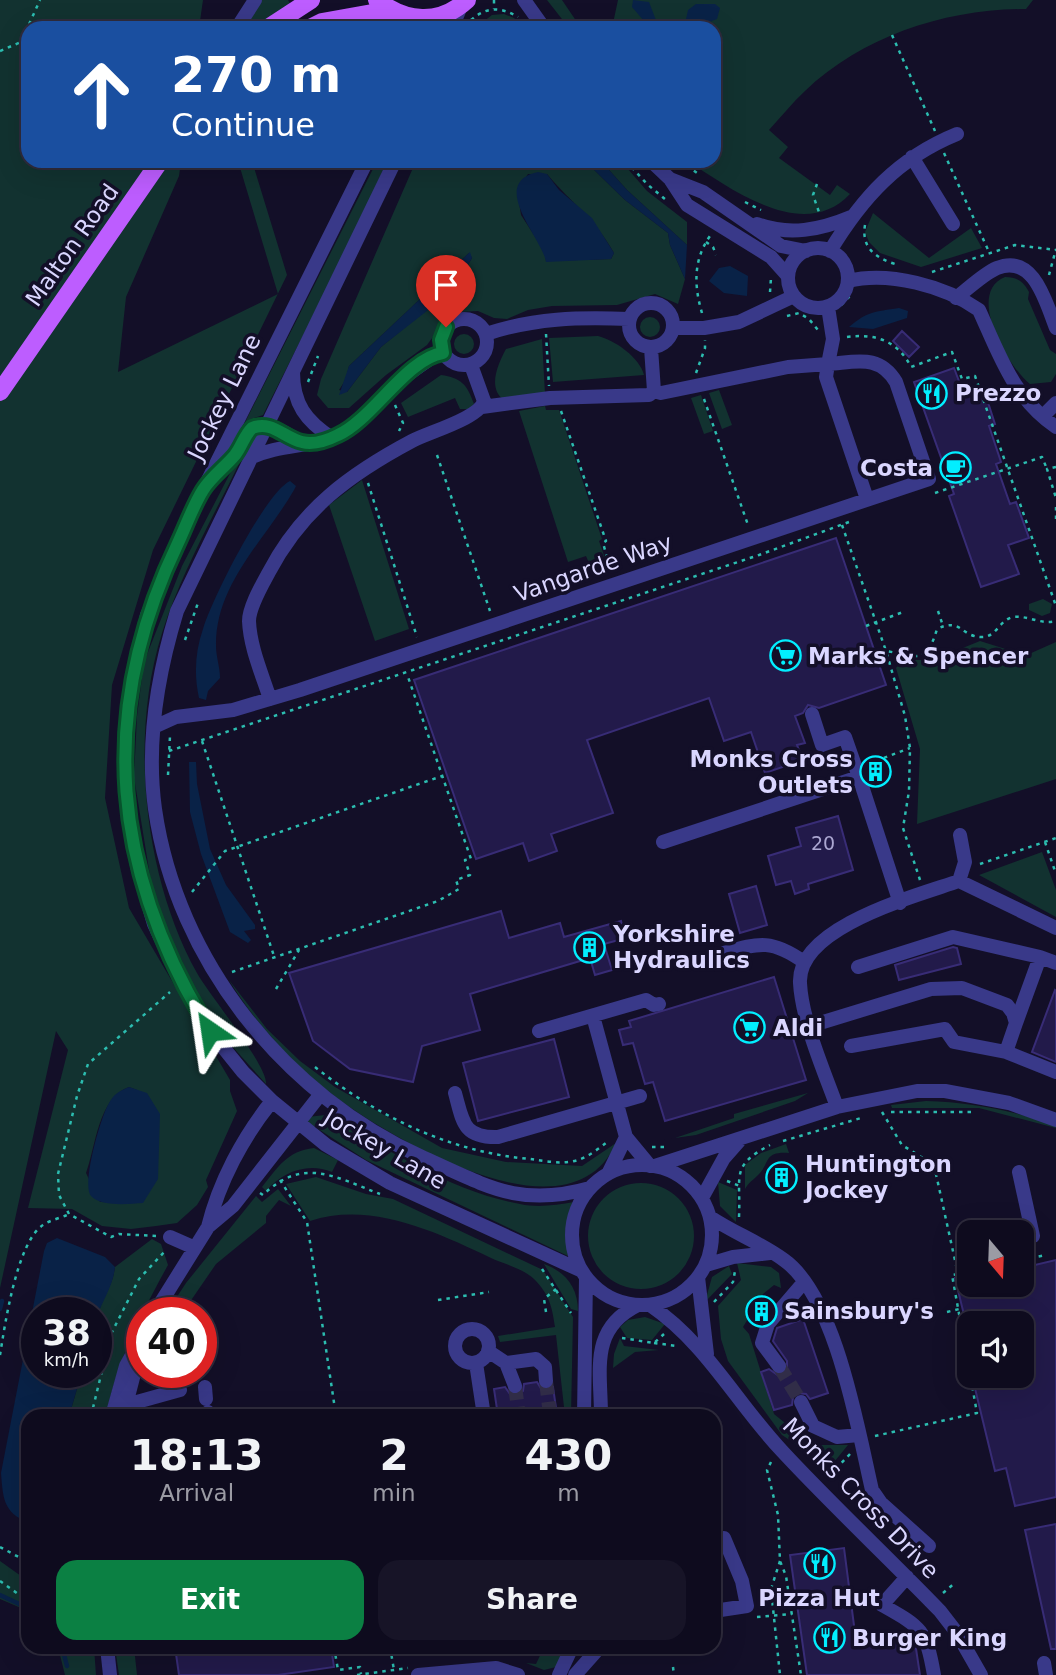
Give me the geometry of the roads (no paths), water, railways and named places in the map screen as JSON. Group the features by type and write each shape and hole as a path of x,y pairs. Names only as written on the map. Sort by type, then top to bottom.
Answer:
{"main road":[{"path":"279,21 311,0"},
{"path":"329,21 393,13 432,18 466,2"},
{"name":"Malton Road","path":"0,392 155,168"}],"street":[{"path":"242,21 255,0"},
{"path":"511,0 525,8 537,21"},
{"path":"456,21 466,2"},
{"path":"830,251 851,217 873,189 912,157 957,134"},
{"path":"912,157 953,224"},
{"name":"Jockey Lane","path":"364,168 203,490 147,615 126,718 128,812 137,866 154,923 182,983 210,1031 243,1072 272,1101 296,1122 348,1158 402,1189 584,1274"},
{"name":"Jockey Lane","path":"391,168 177,611 164,655 154,727 155,808 166,858 191,929 210,967 243,1015 292,1071 320,1095 395,1145 507,1192 528,1197 560,1196 590,1188"},
{"path":"658,168 670,179 687,205 771,257 788,276 794,296 809,307 828,307 842,297 848,281 844,263 830,251 806,251 781,246 703,192 670,179"},
{"path":"743,218 789,231 815,230 851,217"},
{"path":"788,276 794,261 806,251"},
{"path":"956,298 996,268 1010,266 1025,270 1036,280 1056,328"},
{"path":"848,281 872,277 917,284 956,298 979,310 1013,384 1056,427"},
{"path":"673,328 704,328 739,322 794,296"},
{"path":"655,303 671,315 673,328 663,344 651,348 633,339 629,319 636,308 655,303"},
{"path":"828,307 833,339 826,377 867,499"},
{"path":"486,334 545,320 629,319"},
{"path":"471,320 486,334 487,349 478,361 471,365 455,364 443,353 441,340 451,323 471,320"},
{"path":"482,407 550,398 649,395 656,386 651,348"},
{"path":"250,458 274,447 332,438 363,418 386,392 437,354 443,353"},
{"name":"Vangarde Way","path":"154,727 172,719 233,710 270,699 929,478 896,382 889,371 883,365 868,362 828,363"},
{"path":"654,391 699,387 788,367 828,363"},
{"path":"270,699 255,651 249,619 264,580 286,539 312,510 364,469 412,441 477,413 484,401 471,365"},
{"path":"293,370 293,387 302,411 316,427 332,438"},
{"path":"1043,416 1056,403"},
{"path":"203,490 237,453 247,433 257,426 267,425 302,442"},
{"path":"812,714 822,745 845,737 900,903"},
{"path":"663,842 859,777"},
{"path":"960,835 965,862 962,882"},
{"path":"837,1107 810,1026 800,980 804,962 813,948 840,927 925,893 962,882 1056,928"},
{"path":"858,967 953,937 1056,963"},
{"path":"724,953 766,944 782,947 804,962"},
{"path":"1006,1052 1040,957"},
{"path":"810,1026 931,989 962,988 1007,1005 1016,1023"},
{"path":"539,1031 593,1012 646,1000 654,1005 659,1004"},
{"path":"593,1012 626,1137 653,1166 682,1177 702,1198 710,1217 711,1249 702,1271 685,1291 624,1312 608,1328 601,1349 601,1409"},
{"path":"851,1046 945,1030 954,1042 1006,1052 1056,1072"},
{"path":"644,1305 618,1301 600,1291 584,1274 574,1251 572,1228 578,1207 590,1188 608,1174 628,1167 653,1166 713,1145 739,1141 837,1107 888,1094 946,1091 1009,1103 1056,1119"},
{"path":"455,1093 463,1123 469,1131 485,1138 498,1137 640,1096"},
{"path":"208,1227 233,1206 296,1122 320,1095"},
{"path":"164,1297 208,1227 216,1195 229,1169 272,1101"},
{"path":"608,1174 626,1137"},
{"path":"702,1198 724,1158 739,1141"},
{"path":"1019,1172 1030,1220"},
{"path":"710,1217 754,1240 786,1261 804,1282 824,1317 839,1358 872,1490 881,1503 929,1546"},
{"path":"170,1237 195,1248"},
{"path":"702,1271 770,1253"},
{"name":"Monks Cross Drive","path":"702,1271 707,1354"},
{"path":"584,1274 584,1409"},
{"path":"779,1366 762,1343 768,1324 804,1282"},
{"name":"Monks Cross Drive","path":"644,1305 669,1318 707,1354 738,1400 782,1451 907,1577 957,1633 981,1675"},
{"path":"470,1330 479,1331 488,1341 488,1351 484,1359 475,1363 465,1362 457,1355 455,1344 460,1335 470,1330"},
{"path":"488,1351 506,1363 516,1385"},
{"path":"506,1363 536,1359 545,1367 546,1381"},
{"path":"475,1363 483,1409"},
{"path":"113,1409 126,1366"},
{"path":"125,1409 131,1388"},
{"path":"128,1409 177,1391"},
{"path":"801,1402 813,1426 837,1437 860,1438"},
{"path":"721,1610 747,1606 742,1581 724,1538"},
{"path":"907,1577 881,1605 916,1624 928,1644 934,1675"},
{"path":"108,1654 110,1675"},
{"path":"559,1675 569,1654"},
{"path":"575,1675 594,1654"},
{"path":"418,1675 496,1668 518,1675"}],"water":[{"path":"633,0 649,2 656,21 644,21 632,7"},
{"path":"696,4 715,4 720,8 717,19 712,21 688,21 688,10"},
{"path":"592,168 607,168 627,190 687,245 685,279 670,245 668,233 625,200"},
{"path":"538,172 547,174 559,190 592,218 614,253 611,259 546,262 517,199 517,187 524,178"},
{"path":"470,252 472,258 464,271 462,286 456,286 439,297 432,307 381,347 347,392 339,395 349,366"},
{"path":"730,266 748,276 747,296 724,293 709,281 719,268"},
{"path":"899,308 908,311 907,318 873,329 849,327 872,313"},
{"path":"290,481 296,486 294,490 244,563 224,602 216,646 220,678 208,691 206,700 199,698 196,681 197,655 208,615 254,525 279,490"},
{"path":"189,762 196,762 197,784 210,849 226,885 255,925 255,929 244,931 251,940 248,943 230,932 201,854 190,812"},
{"path":"129,1087 147,1093 160,1114 158,1179 143,1203 101,1202 91,1196 88,1179 97,1135 113,1097"},
{"path":"57,1238 105,1257 115,1267 106,1297 35,1297 47,1243"},
{"path":"21,1370 21,1388 77,1388 71,1409 21,1409 21,1518 6,1503 1,1473"}],"waterway":[{"path":"0,1309 2,1301"},
{"path":"0,1595 21,1605"},
{"path":"64,1654 67,1666"}],"tunnel":[{"path":"779,1366 801,1402"},
{"path":"546,1381 549,1409"},
{"path":"515,1386 518,1409"}],"place":[{"name":"Prezzo","path":"932,393"},
{"name":"Costa","path":"956,468"},
{"name":"Marks & Spencer","path":"785,656"},
{"name":"Monks Cross Outlets","path":"876,772"},
{"name":"Yorkshire Hydraulics","path":"590,947"},
{"name":"Aldi","path":"750,1028"},
{"name":"Huntington Jockey","path":"782,1177"},
{"name":"Sainsbury's","path":"761,1311"},
{"name":"Pizza Hut","path":"819,1564"},
{"name":"Burger King","path":"829,1638"}]}
